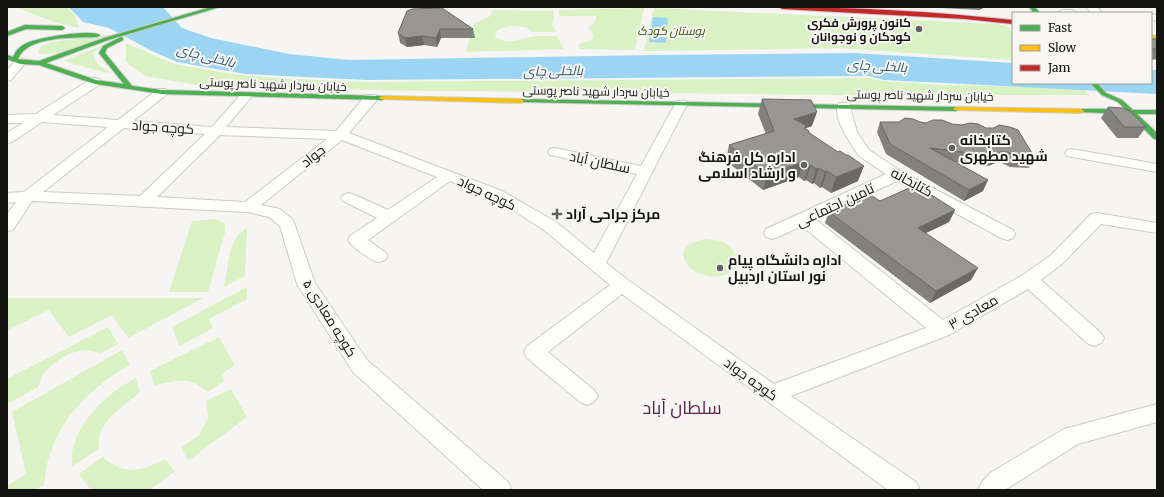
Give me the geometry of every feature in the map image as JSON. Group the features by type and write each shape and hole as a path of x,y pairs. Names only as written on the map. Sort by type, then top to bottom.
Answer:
{"main road":[{"path":"116,34 49,39 28,44 18,49 14,59 40,62 54,59 116,34 199,7"},
{"path":"184,13 217,7"},
{"path":"782,7 841,8 1012,22"},
{"path":"184,13 227,9"},
{"path":"965,17 1001,13"},
{"path":"984,19 1012,28"},
{"path":"13,22 25,27"},
{"path":"7,34 25,27 46,27 116,34"},
{"path":"25,27 28,44"},
{"path":"116,34 102,53 130,87"},
{"path":"14,43 28,44"},
{"name":"خیابان سردار شهید ناصر پوستی","path":"40,62 95,82 162,92 246,96 681,104 1079,109 1157,112"},
{"path":"1094,84 1102,93 1119,95 1130,110 1157,137"},
{"path":"1079,109 1087,100"}],"street":[{"path":"7,77 14,59"},
{"path":"7,139 95,82"},
{"path":"7,226 28,196 162,92"},
{"path":"144,200 216,131 246,96"},
{"name":"جواد","path":"248,207 340,135 371,98"},
{"name":"سلطان آباد","path":"597,264 681,104"},
{"name":"کتابخانه","path":"844,106 844,114 850,132 864,153 897,175 1007,234"},
{"name":"کوچه جواد","path":"7,119 40,118 216,131 340,135 448,175 504,198 550,226 622,284 772,394 908,490"},
{"name":"سلطان آباد","path":"555,152 646,171"},
{"path":"1072,153 1157,168"},
{"path":"379,256 356,240 448,175"},
{"name":"تامین اجتماعی","path":"772,233 897,175"},
{"name":"کوچه معادی ۵","path":"7,198 28,196 144,200 248,207 274,213 287,224 306,284 360,366 500,490"},
{"path":"349,198 388,217"},
{"name":"معادی ۳","path":"772,394 942,330 1029,280 1057,259 1097,218 1157,228"},
{"path":"804,219 942,330"},
{"path":"1029,280 1094,338"},
{"path":"587,396 534,352 622,284"},
{"path":"990,490 998,481 1072,436 1157,413"}],"green space":[{"path":"15,7 68,7 75,15 79,28 54,22"},
{"path":"644,8 635,50 579,49 579,44 592,40 593,33 588,28 595,22 596,16 559,16 559,10"},
{"name":"بوستان کودک","path":"654,8 996,24 1007,26 1012,32 1012,60 840,48 644,51"},
{"path":"493,10 554,11 552,25 556,32 531,32 528,28 510,26 501,28 495,34 496,37 505,41 514,41 537,36 557,36 564,49 466,52 473,24 489,17"},
{"path":"112,34 64,51 45,54 38,53 40,47 52,42"},
{"path":"126,43 174,64 233,74 276,78 367,82 870,78 883,81 945,85 1083,88 1089,95 844,95 414,91 196,85 145,76 126,62"},
{"path":"103,45 93,53 99,64 110,72 107,73 63,61"},
{"path":"217,219 225,223 225,232 208,292 169,292 192,221"},
{"path":"247,228 245,276 224,287 232,246 241,233"},
{"path":"706,239 720,241 728,245 734,251 737,263 733,270 728,274 715,277 702,275 695,272 686,263 683,258 685,249 696,241"},
{"path":"247,287 247,299 209,319 213,328 180,346 172,327"},
{"path":"203,298 128,338 112,315 69,337 49,310 7,330 7,299"},
{"path":"108,327 118,344 101,353 83,350 68,354 43,373 38,387 7,404 7,379"},
{"path":"219,337 235,365 221,374 224,381 207,392 195,383 189,381 169,382 154,386 150,371"},
{"path":"122,350 130,365 116,373 92,392 81,402 63,425 50,454 44,485 35,490 7,490 7,486 26,474 12,412"},
{"path":"136,378 140,393 116,412 105,424 99,437 99,449 72,466 73,448 77,436 90,416 106,398"},
{"path":"231,389 247,417 188,461 181,448 199,435 208,417 206,401"},
{"path":"103,457 119,467 133,470 141,469 165,459 175,471 150,490 91,490 79,474"}],"water":[{"name":"بالخلی چای","path":"69,7 163,7 182,28 211,38 289,54 349,60 855,53 1012,63 1012,84 1152,84 1152,70 1157,70 1157,94 884,80 869,76 367,80 245,74 177,62 152,51 109,28 83,22"},
{"path":"653,17 668,18 666,43 649,42"}],"building":[{"path":"442,8 473,29 440,29 436,38 422,36 405,38 398,33 407,11 412,9"},
{"path":"1152,39 1157,39 1157,49 1152,49"},
{"path":"762,99 811,100 817,112 794,119 807,126 804,128 809,131 808,132 838,152 840,151 848,155 864,166 836,177 827,171 825,172 819,168 816,169 803,162 767,175 729,145 774,131"},
{"path":"1108,107 1122,108 1130,111 1146,127 1124,127"},
{"path":"905,118 926,123 933,120 942,120 952,124 978,124 986,128 994,128 999,125 1010,127 1018,130 1035,158 1015,156 1008,152 1000,152 994,156 930,148 988,180 969,190 890,144 880,122 899,122"},
{"path":"916,185 955,210 918,228 978,268 936,291 829,212 869,194 880,201"}],"traffic: fast":[{"path":"7,57 20,62 40,63 106,39 217,7"},
{"path":"1032,7 1036,12"},
{"path":"7,34 25,27 62,28"},
{"path":"15,59 19,51 34,42 56,37 97,35"},
{"path":"121,39 105,47 102,53 130,87"},
{"path":"40,63 95,82 162,92 382,98"},
{"path":"1094,84 1104,94 1120,101 1157,137"},
{"path":"521,101 956,109"},
{"path":"1081,111 1157,112"}],"traffic: slow":[{"path":"1152,37 1157,38"},
{"path":"382,98 521,101"},
{"path":"956,109 1081,111"}],"traffic: jam":[{"path":"782,7 965,17 1012,22"}],"place":[{"name":"کانون پرورش فکری کودکان و نوجوانان","path":"919,29"},
{"name":"کتابخانه شهید مطهری","path":"952,148"},
{"name":"اداره کل فرهنگ و ارشاد اسلامی","path":"804,165"},
{"name":"مرکز جراحی آراد","path":"557,214"},
{"name":"اداره دانشگاه پیام نور استان اردبیل","path":"720,268"}],"district":[{"name":"سلطان آباد","path":"682,407"}]}
